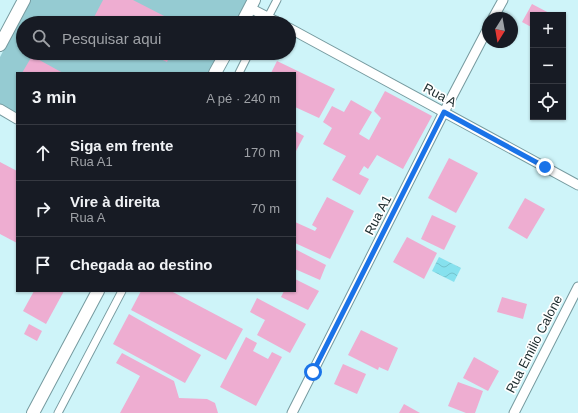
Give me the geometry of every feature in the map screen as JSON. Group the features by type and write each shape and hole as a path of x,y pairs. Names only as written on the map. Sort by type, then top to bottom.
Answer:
{"street":[{"path":"0,45 24,0"},
{"path":"269,16 277,0"},
{"path":"496,12 503,0"},
{"path":"246,16 252,4 263,16"},
{"name":"Rua A","path":"296,32 578,185"},
{"name":"Rua A1","path":"292,413 482,39"},
{"path":"216,72 222,60"},
{"path":"240,72 246,60"},
{"path":"0,109 16,118"},
{"name":"Rua Emilio Calone","path":"514,413 578,287"},
{"path":"32,413 97,292"},
{"path":"58,413 121,292"}],"shaded area":[{"path":"30,0 248,0 240,16 22,16"},
{"path":"16,27 16,60 216,60 210,72 16,72 16,113 0,104 0,57"}],"water":[{"path":"439,257 461,268 454,282 432,271"}],"building":[{"path":"103,0 133,0 164,16 95,16"},
{"path":"532,4 547,12 530,12 530,26 522,22"},
{"path":"30,60 39,60 61,72 23,72"},
{"path":"277,61 335,89 319,118 296,107 296,72 272,72"},
{"path":"385,91 432,116 403,169 377,155 368,169 364,166 359,174 369,179 360,195 332,180 346,156 323,144 332,128 323,122 332,106 344,112 351,100 372,112 359,134 369,140 381,118 374,111"},
{"path":"296,132 304,136 296,151"},
{"path":"449,158 478,173 456,213 428,198"},
{"path":"0,162 16,170 16,242 0,234"},
{"path":"327,197 354,211 330,259 296,243 296,222 315,231 317,228 312,225"},
{"path":"525,198 545,209 527,239 508,228"},
{"path":"432,215 456,226 444,250 421,239"},
{"path":"407,237 437,253 424,279 393,262"},
{"path":"296,250 326,265 320,280 296,269"},
{"path":"296,280 319,291 308,310 281,297 284,292 296,292"},
{"path":"33,292 63,292 46,324 23,311"},
{"path":"140,292 173,292 243,329 226,360 131,310"},
{"path":"502,297 527,304 523,319 497,312"},
{"path":"257,298 306,324 290,353 257,335 265,320 250,312"},
{"path":"129,314 201,355 185,383 113,344"},
{"path":"29,324 42,331 37,341 24,334"},
{"path":"361,330 398,348 388,371 379,367 378,370 348,355"},
{"path":"246,337 257,343 253,351 268,359 272,352 282,357 256,406 220,387"},
{"path":"122,353 174,381 179,398 207,399 215,403 218,413 120,413 140,376 116,363"},
{"path":"474,357 499,371 488,391 463,378"},
{"path":"343,364 366,374 357,394 334,384"},
{"path":"458,382 483,391 475,413 466,413 448,406"},
{"path":"404,404 420,413 399,413"}],"route":[{"path":"313,372 444,112 545,167"}]}
